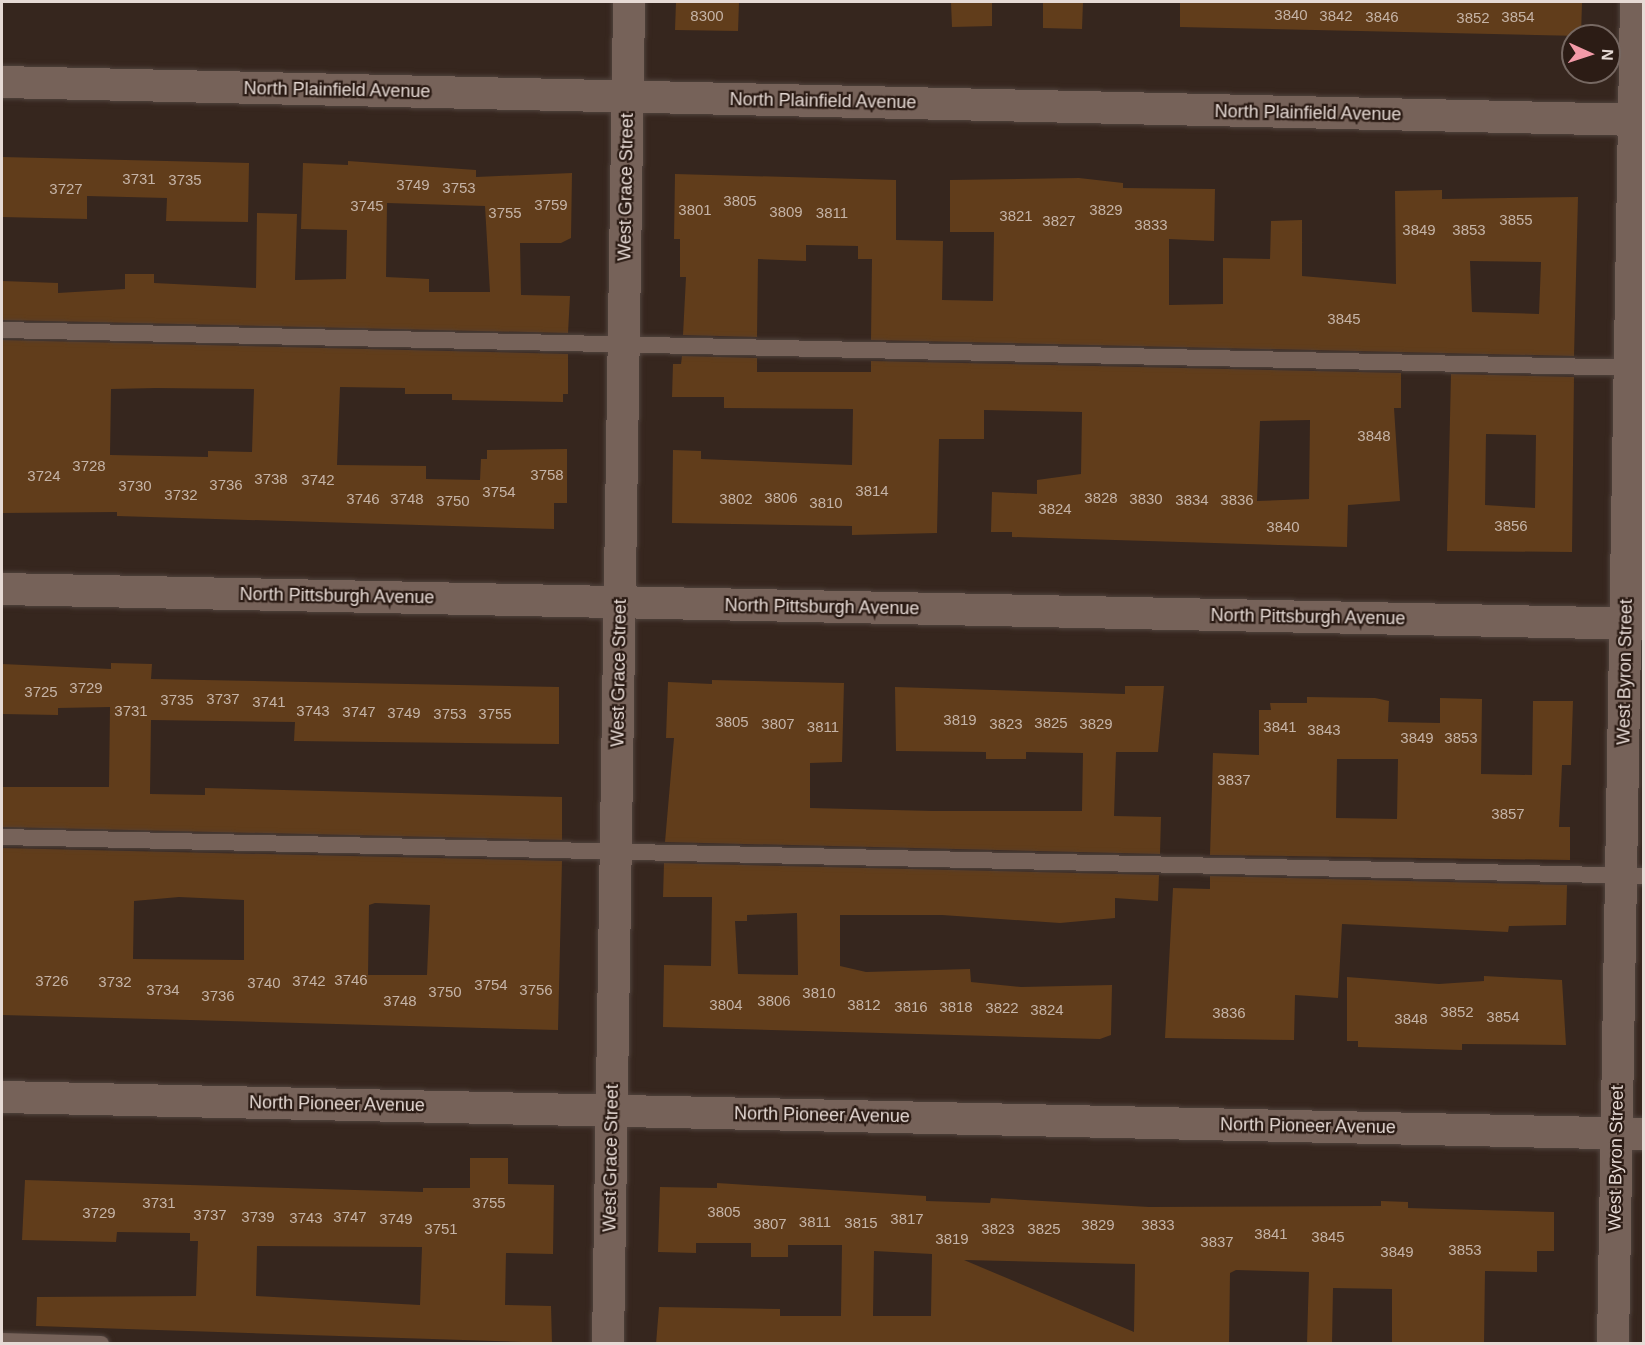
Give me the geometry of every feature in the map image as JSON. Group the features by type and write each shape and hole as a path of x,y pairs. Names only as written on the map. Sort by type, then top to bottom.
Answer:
{"street":[{"name":"West Grace Street","path":"608,1344 629,2"},
{"name":"West Byron Street","path":"1613,1344 1630,1134 1639,120 1636,2"},
{"name":"North Plainfield Avenue","path":"2,82 1639,120"},
{"name":"North Pittsburgh Avenue","path":"2,589 1634,624"},
{"name":"North Pioneer Avenue","path":"2,1097 1630,1134"}],"lane":[{"path":"2,330 624,342 1637,368"},
{"path":"2,837 1632,875"},
{"path":"2,1341 101,1344"}],"building":[{"path":"676,2 739,2 738,31 675,30"},
{"path":"951,2 992,2 992,26 952,27"},
{"path":"1043,2 1083,2 1082,29 1043,28"},
{"path":"1180,2 1582,2 1581,24 1561,24 1561,36 1180,27"},
{"path":"2,157 249,163 248,222 166,221 167,198 87,196 87,219 2,217"},
{"path":"348,161 476,170 476,177 572,173 571,238 561,243 520,243 521,295 570,296 568,333 2,320 2,281 58,283 58,293 125,289 125,274 154,274 154,283 256,288 257,213 297,214 295,280 346,279 347,230 301,229 303,163 348,165","holes":["387,203 485,206 490,292 429,292 429,279 386,277"]},
{"path":"675,174 896,180 896,240 943,241 942,300 993,301 994,232 950,232 950,180 1079,178 1123,183 1123,188 1215,189 1214,241 1169,239 1169,305 1223,304 1223,258 1270,259 1271,221 1302,220 1302,276 1396,284 1395,191 1442,190 1442,199 1578,197 1574,356 871,340 872,259 858,259 858,246 806,245 806,261 758,259 757,337 683,335 686,277 680,277 680,239 674,239","holes":["1470,261 1541,262 1539,314 1472,312"]},
{"path":"2,340 568,354 568,394 563,394 563,402 452,400 452,394 405,394 405,388 340,387 337,465 426,466 426,479 480,480 481,459 487,459 487,450 567,449 567,503 554,503 554,529 117,516 117,512 2,513","holes":["111,389 254,389 252,452 208,451 208,457 110,455"]},
{"path":"682,356 757,358 757,372 871,372 871,361 1401,373 1401,408 1394,408 1400,501 1348,505 1347,547 1012,537 1012,532 991,532 992,492 1037,494 1037,480 1081,474 1082,412 984,410 984,439 939,439 937,533 852,535 852,526 672,523 673,450 701,451 701,459 852,465 853,409 724,408 724,397 672,397 673,364 681,364","holes":["1310,420 1309,499 1257,501 1260,421"]},
{"path":"1451,374 1574,377 1572,552 1447,551","holes":["1486,434 1536,435 1535,508 1485,505"]},
{"path":"111,663 152,664 151,679 559,687 559,744 294,741 295,722 151,720 150,794 205,795 205,788 562,797 562,840 2,827 2,787 109,787 110,707 58,708 58,715 2,714 2,664 111,669"},
{"path":"712,680 844,683 842,762 810,763 810,808 933,811 1082,811 1083,753 1026,752 1026,759 986,759 986,752 896,751 895,687 1125,694 1125,686 1164,686 1158,752 1116,752 1114,816 1161,817 1160,854 665,842 674,738 666,738 668,682 712,684"},
{"path":"1307,697 1375,698 1389,701 1388,722 1440,723 1440,698 1482,699 1481,774 1532,775 1533,701 1573,701 1571,765 1562,765 1559,827 1570,827 1570,860 1210,855 1213,753 1259,755 1259,710 1271,710 1270,703 1307,703","holes":["1337,759 1398,759 1397,819 1336,818"]},
{"path":"2,848 562,861 558,1030 2,1015","holes":["179,897 244,900 244,960 133,959 134,901","375,903 430,905 427,975 368,975 369,905"]},
{"path":"664,863 1159,875 1158,901 1115,898 1115,918 1060,923 942,915 840,915 840,966 866,972 970,969 971,982 1021,987 1112,985 1111,1035 1100,1039 663,1027 664,965 711,966 712,897 663,897","holes":["797,913 798,975 738,974 735,921 747,921 747,915"]},
{"path":"1210,876 1567,885 1566,925 1509,926 1508,932 1342,924 1338,998 1295,995 1294,1040 1165,1038 1173,888 1210,889"},
{"path":"1484,976 1562,980 1566,1045 1462,1044 1462,1050 1358,1047 1358,1041 1347,1041 1347,977 1439,984 1484,981"},
{"path":"470,1158 508,1158 508,1184 554,1185 553,1254 506,1253 505,1305 551,1306 552,1343 36,1326 37,1297 196,1296 198,1241 190,1241 190,1233 117,1232 116,1242 22,1240 25,1180 423,1192 423,1188 470,1188","holes":["257,1246 422,1247 420,1305 256,1296"]},
{"path":"717,1183 926,1196 926,1201 990,1203 991,1198 1149,1207 1381,1206 1381,1201 1408,1202 1408,1208 1554,1212 1554,1251 1537,1251 1537,1272 1485,1271 1484,1344 1392,1344 1392,1289 1333,1288 1332,1344 1307,1344 1309,1272 1236,1270 1230,1273 1229,1344 656,1344 659,1307 780,1309 780,1316 841,1316 842,1245 788,1245 788,1257 751,1257 751,1243 696,1243 696,1253 658,1252 660,1187 717,1188","holes":["874,1251 932,1254 931,1316 873,1316","964,1260 1135,1264 1134,1332"]}]}
